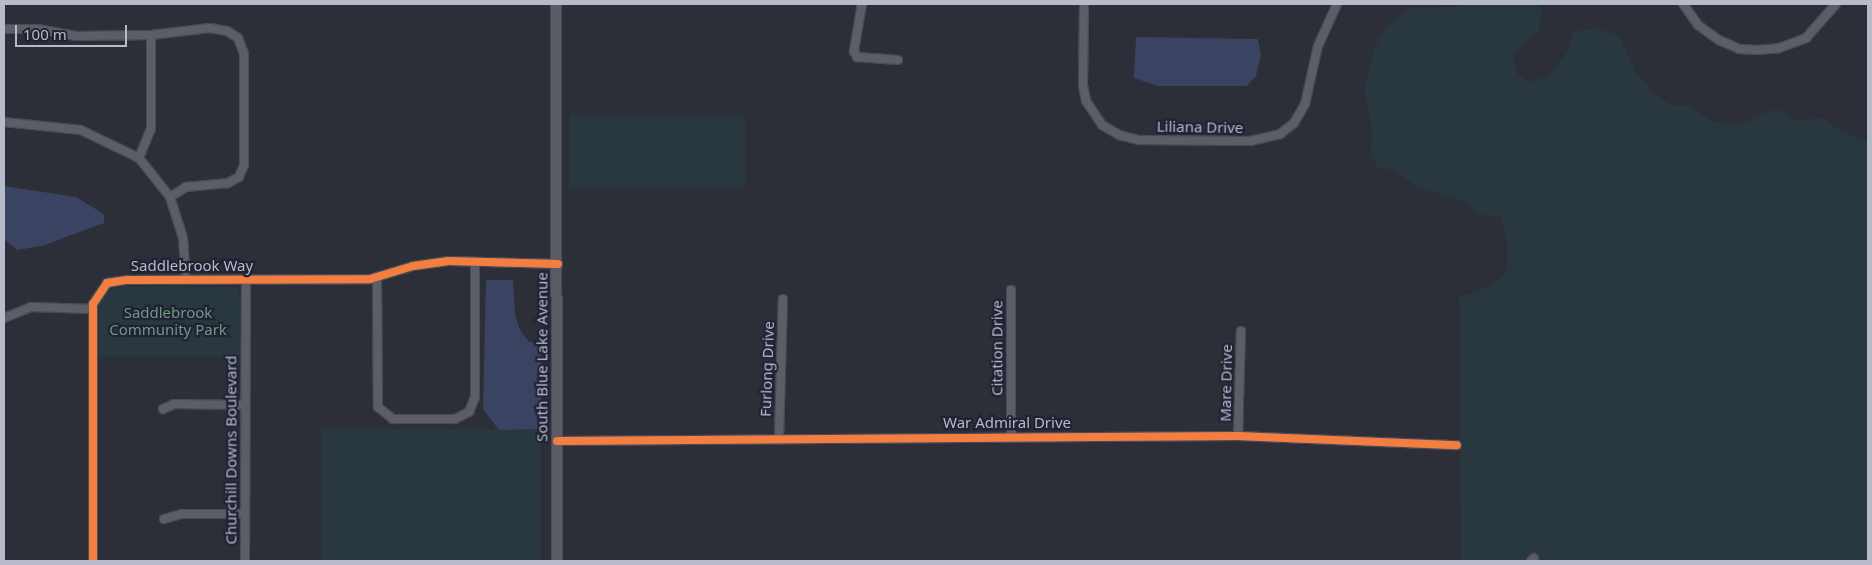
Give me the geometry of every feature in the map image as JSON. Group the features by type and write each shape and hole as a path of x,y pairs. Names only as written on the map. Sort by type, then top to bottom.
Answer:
{"main road":[{"name":"South Blue Lake Avenue","path":"556,4 558,561"}],"street":[{"path":"862,4 854,51 857,57 898,60"},
{"name":"Liliana Drive","path":"1084,4 1083,85 1086,101 1102,125 1119,135 1139,140 1250,141 1280,134 1294,123 1306,104 1318,46 1337,4"},
{"path":"1683,4 1698,25 1719,40 1739,49 1758,50 1779,48 1806,38 1836,4"},
{"path":"4,29 37,29 76,36 151,35 210,28 227,31 238,38 244,54 244,165 239,177 228,183 186,186 170,197"},
{"path":"139,158 150,129 151,35"},
{"path":"4,122 81,130 139,158 170,197 183,238 186,280"},
{"name":"Saddlebrook Way","path":"92,561 93,309 100,290 108,283 377,277 414,266 449,261 558,264"},
{"path":"377,277 378,407 393,419 455,419 469,412 475,397 475,262"},
{"name":"Churchill Downs Boulevard","path":"245,561 246,280"},
{"name":"Citation Drive","path":"1011,290 1011,436"},
{"name":"Furlong Drive","path":"779,438 783,299"},
{"path":"4,318 31,307 93,309"},
{"name":"Mare Drive","path":"1238,436 1241,331"},
{"path":"163,409 174,404 245,405"},
{"name":"War Admiral Drive","path":"557,441 1011,436 1238,436 1457,445"},
{"path":"164,519 182,514 244,514"}],"green space":[{"path":"1465,4 1537,4 1542,12 1539,31 1512,57 1518,75 1531,82 1550,74 1567,52 1573,32 1598,28 1620,37 1636,72 1656,95 1671,105 1689,106 1714,122 1738,126 1770,111 1780,110 1792,120 1823,118 1842,132 1868,141 1868,561 1536,561 1539,558 1534,552 1526,561 1461,561 1459,296 1479,291 1499,281 1507,268 1507,242 1500,216 1483,215 1457,199 1418,188 1394,169 1378,169 1370,153 1373,135 1364,89 1374,48 1389,23 1412,8 1458,7"},
{"path":"570,115 745,115 745,187 570,187"},
{"name":"Saddlebrook Community Park","path":"122,286 237,287 241,296 240,356 96,356 98,304 107,292"},
{"path":"321,429 541,429 541,561 321,561"}],"water":[{"path":"1136,37 1258,39 1261,55 1256,76 1247,86 1158,86 1134,78"},
{"path":"4,186 76,197 104,214 104,223 42,246 17,250 4,239"},
{"path":"486,280 513,280 515,314 520,330 529,342 541,344 541,429 499,430 483,409"}],"cycle path":[{"path":"93,561 93,304 107,283 127,280 370,279 413,266 449,261 558,264"},
{"path":"557,441 1238,436 1457,445"}]}
